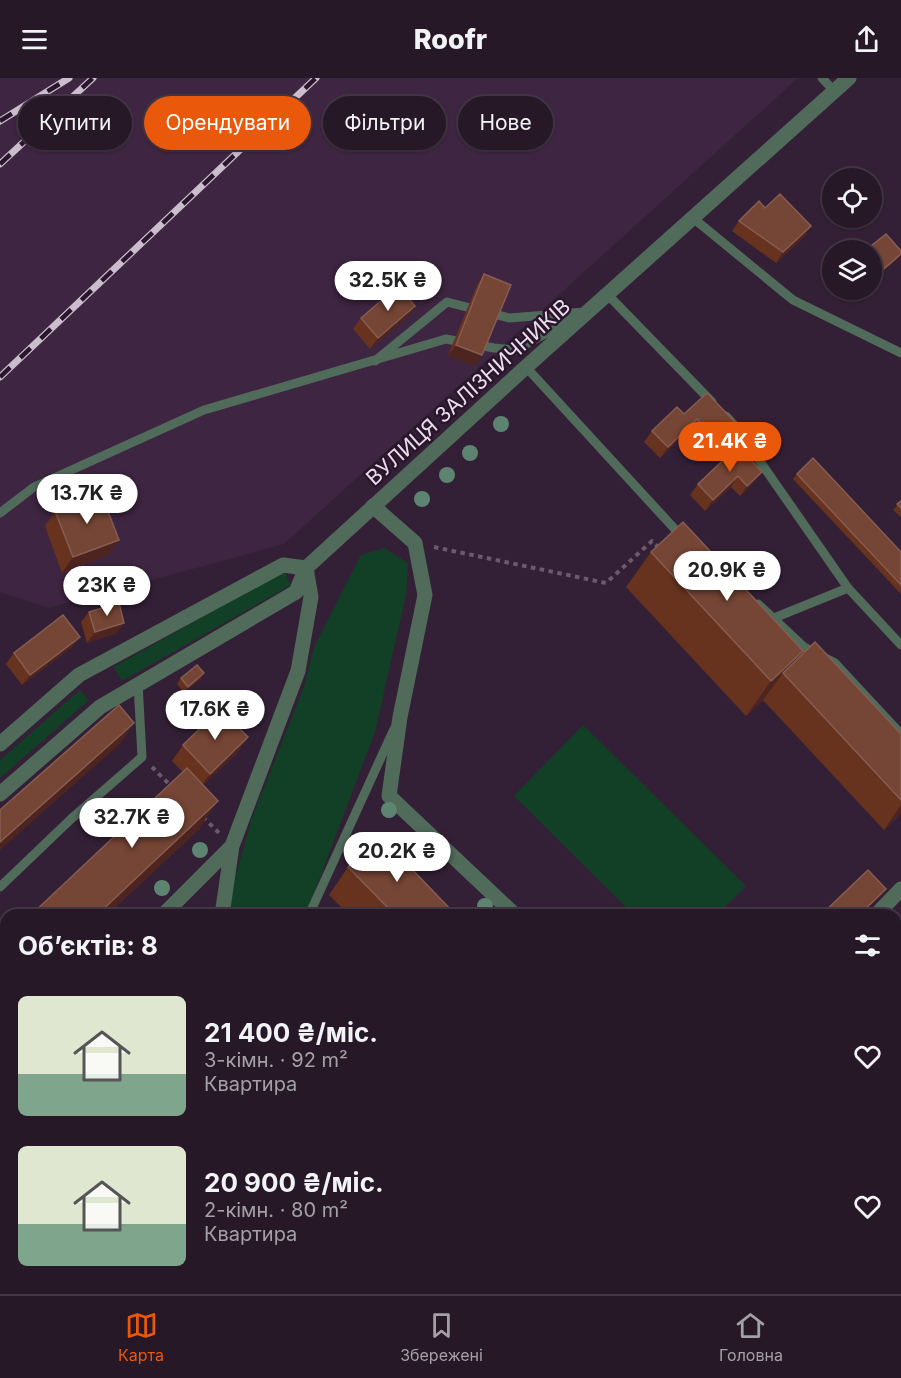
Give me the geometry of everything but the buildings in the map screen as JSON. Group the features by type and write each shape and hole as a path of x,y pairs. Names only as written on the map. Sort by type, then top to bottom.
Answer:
{"street":[{"name":"ВУЛИЦЯ ЗАЛІЗНИЧНИКІВ","path":"0,794 100,707 296,592 306,568 526,367 849,78"},
{"path":"373,506 415,543 425,595 400,717 389,796 509,909"},
{"path":"0,744 79,675 283,565 306,568 311,597 298,672 232,846 223,909"},
{"path":"169,909 232,846"},
{"path":"882,909 901,889"}],"lane":[{"path":"822,78 834,91"},
{"path":"693,218 793,300 901,353"},
{"path":"607,294 736,427 848,588 901,645"},
{"path":"375,361 447,302 508,318 587,312"},
{"path":"0,513 34,487 204,410 446,339 515,350 587,312"},
{"path":"526,367 690,546"},
{"path":"774,618 848,588"},
{"path":"749,597 804,647 835,663 901,734"},
{"path":"0,887 71,819 142,757 138,683"},
{"path":"312,909 400,717"}],"path":[{"path":"415,543 606,583 652,541 660,549"},
{"path":"142,757 175,790"},
{"path":"199,814 232,846"}],"shaded area":[{"path":"0,78 798,78 284,544 49,608 0,592"}],"green space":[{"path":"384,548 408,563 406,595 375,732 308,909 234,909 228,903 252,818 304,687 314,647 361,555"},
{"path":"284,571 291,585 122,681 114,667"},
{"path":"80,690 89,700 0,778 0,760"},
{"path":"583,725 746,886 723,909 628,909 514,796"}],"railway":[{"path":"0,121 69,78"},
{"path":"0,164 93,78"},
{"path":"0,377 316,78"}]}
